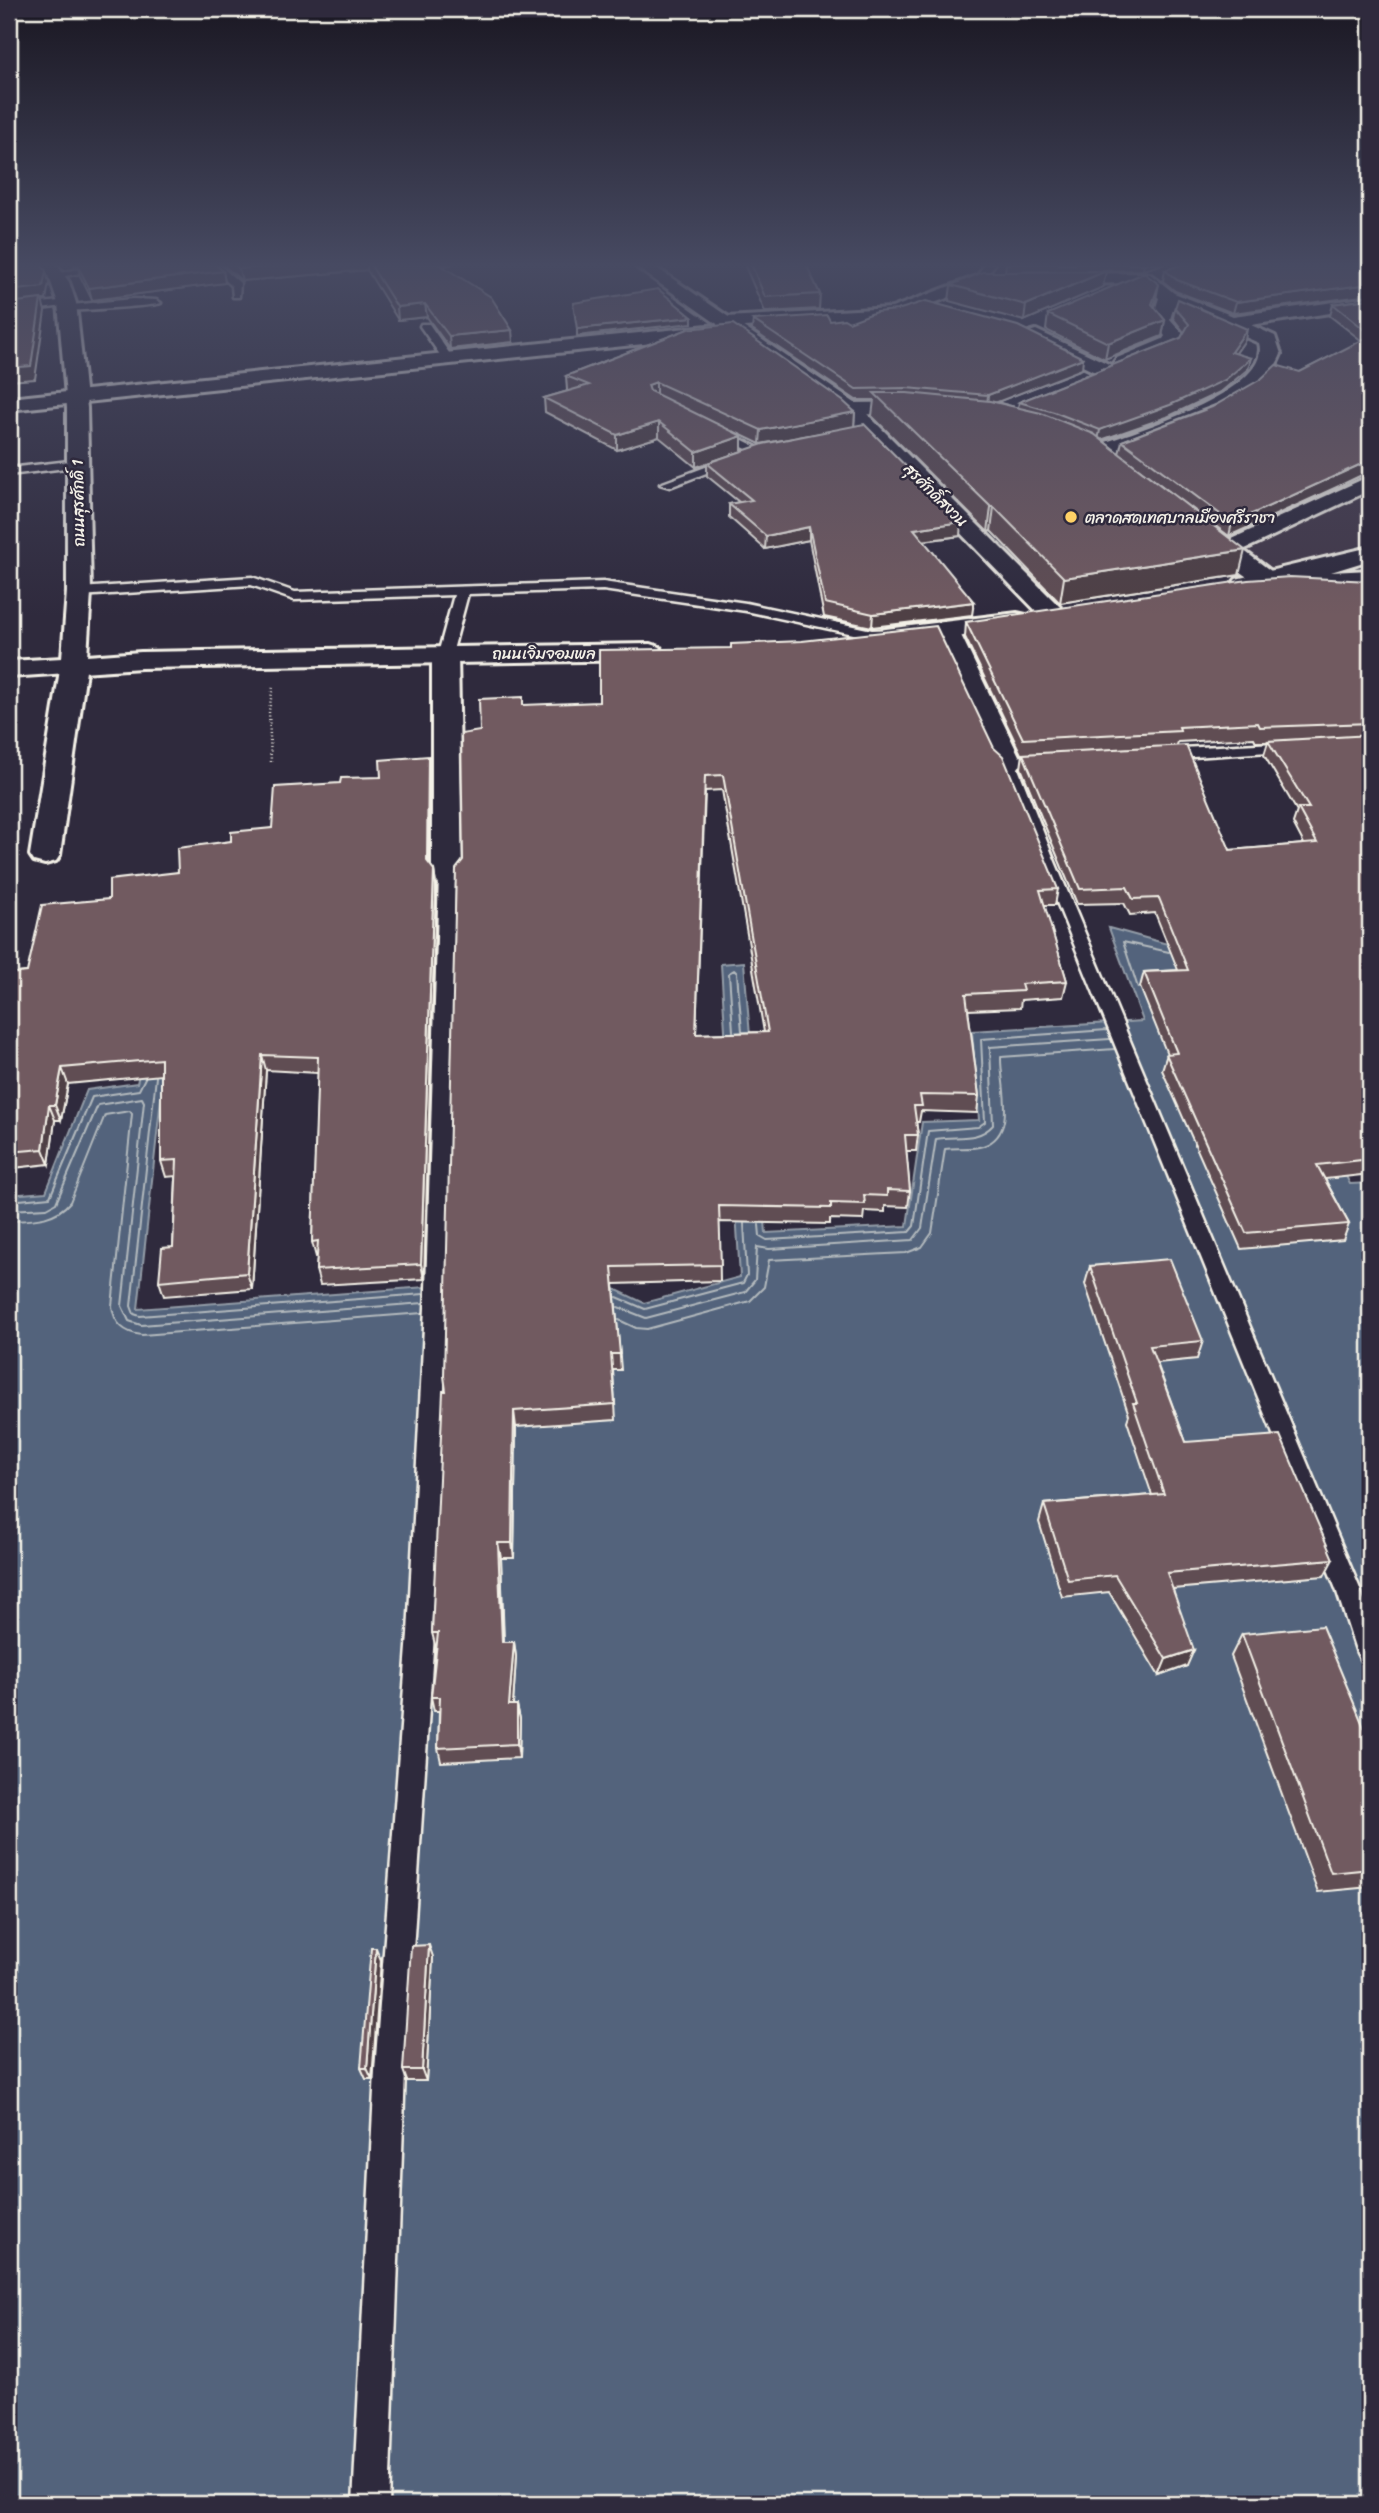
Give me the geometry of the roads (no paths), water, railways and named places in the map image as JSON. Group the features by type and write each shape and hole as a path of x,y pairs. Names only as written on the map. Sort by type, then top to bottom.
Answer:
{"street":[{"name":"ถนนสุรศักดิ์ 1","path":"45,855 74,664 79,592 75,381"},
{"path":"9,404 235,381"},
{"name":"สุรศักดิ์สงวน","path":"810,381 850,409 861,431 1053,614"},
{"path":"1098,451 1209,408 1240,394 1255,381"},
{"path":"850,409 905,407 946,410"},
{"path":"1077,443 1098,451 1119,468"},
{"path":"1226,550 1370,482"},
{"path":"1183,517 1226,550 1243,584"},
{"path":"1243,584 1369,556"},
{"path":"1243,584 1370,577"},
{"path":"1337,580 1370,583"},
{"path":"799,645 946,631 1079,610"},
{"path":"946,631 1008,762"},
{"name":"ถนนเจิมจอมพล","path":"9,669 276,657 673,651"},
{"path":"445,654 447,876"}],"lane":[{"path":"702,423 759,451"},
{"path":"666,484 773,448"},
{"path":"9,472 78,464"},
{"path":"79,592 252,581 294,596 603,586 746,607 872,634 946,631"},
{"path":"445,654 462,590"},
{"path":"1147,754 1315,746"},
{"path":"1050,760 1008,762 1348,1589 1370,1653"},
{"path":"370,2504 390,2071 422,1620 437,1289 447,876"}],"water":[{"path":"1109,928 1237,963 1350,1184 1370,1183 1370,2504 9,2504 9,1195 46,1192 87,1090 137,1083 146,1046 164,1070 138,1309 585,1275 644,1303 740,1277 721,964 744,962 766,1233 907,1226 922,1122 979,1120 972,1031 1143,1021"}],"place":[{"name":"ตลาดสดเทศบาลเมืองศรีราชา","path":"1071,517"}]}
